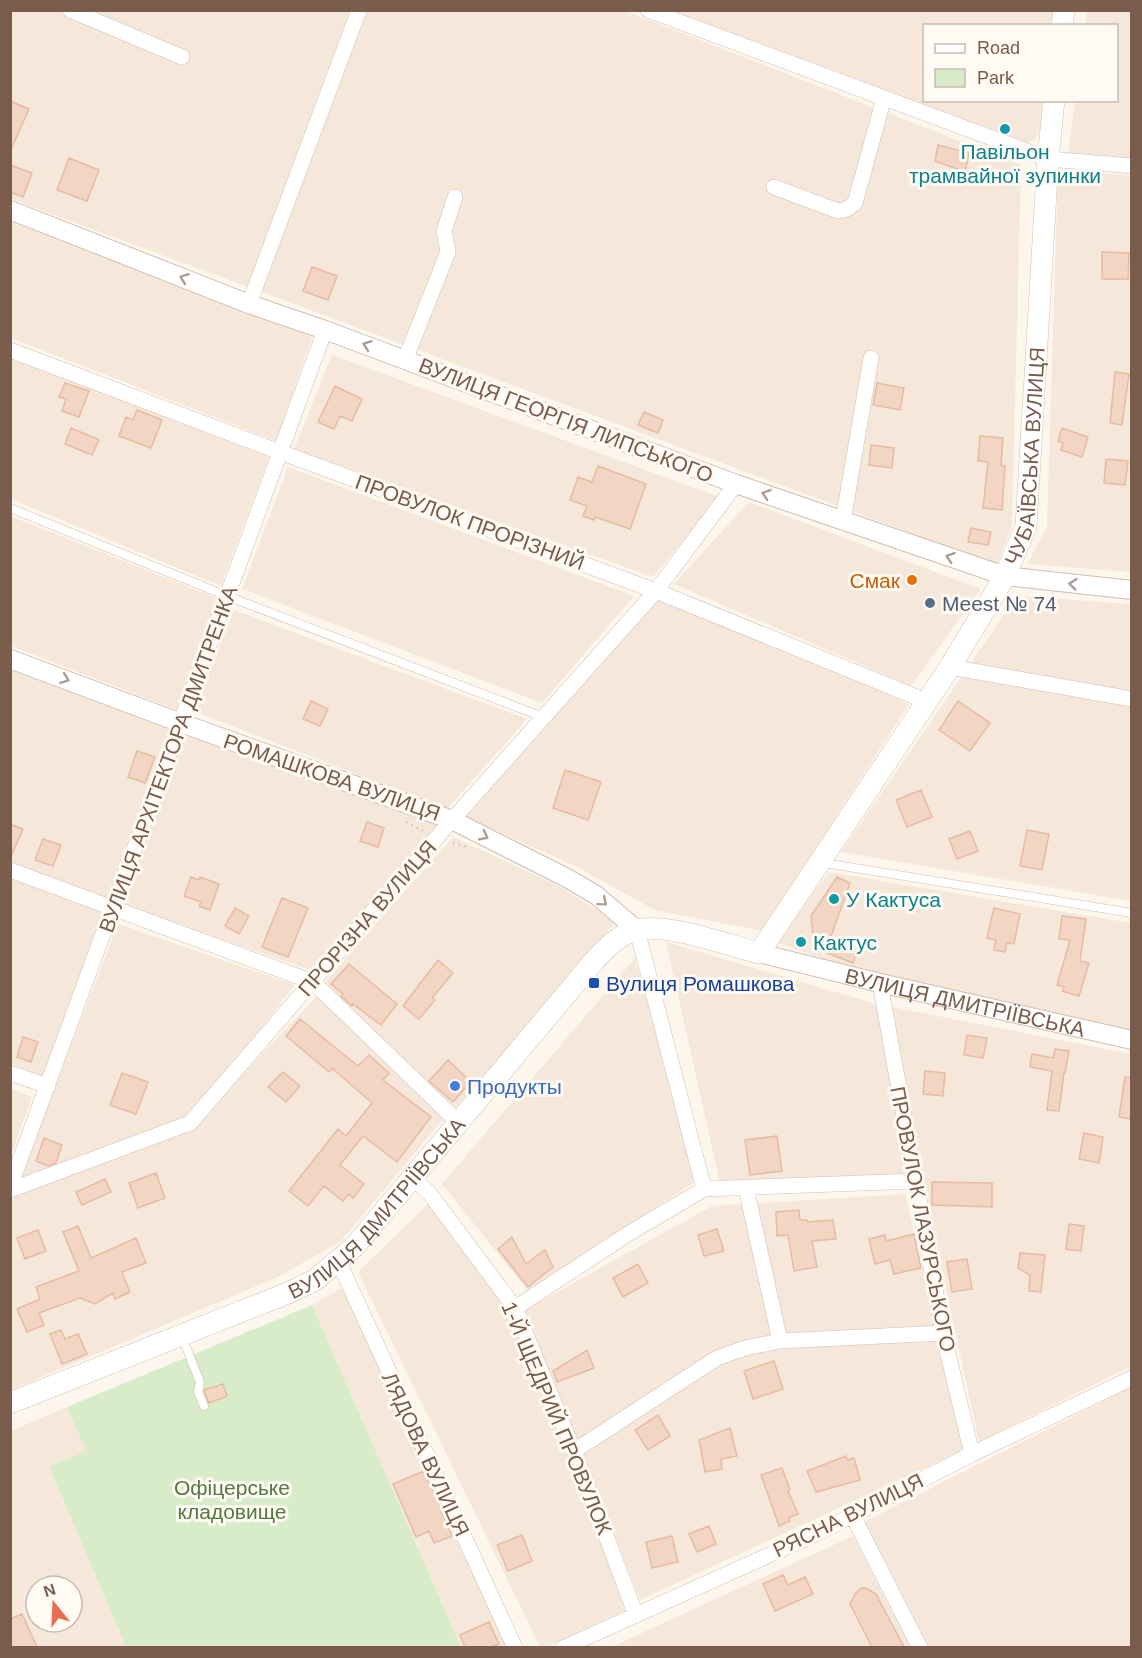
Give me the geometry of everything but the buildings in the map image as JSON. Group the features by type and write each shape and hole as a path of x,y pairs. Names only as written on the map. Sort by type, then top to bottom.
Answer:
{"main road":[{"name":"ЧУБАЇВСЬКА ВУЛИЦЯ","path":"759,953 950,667 1005,576 1026,527 1048,159 1054,102"},
{"name":"ВУЛИЦЯ ДМИТРІЇВСЬКА","path":"10,1403 288,1293 315,1280 354,1247 606,948 623,936 637,930 677,931 759,953"}],"street":[{"path":"70,10 183,57"},
{"path":"249,304 359,10"},
{"path":"648,10 1048,159 1131,166"},
{"path":"774,187 838,211 847,209 855,203 884,98"},
{"path":"405,360 448,252 444,231 455,197"},
{"name":"ВУЛИЦЯ ГЕОРГІЯ ЛИПСЬКОГО","path":"10,210 249,304 325,330 736,484 1005,576 1131,590"},
{"name":"ВУЛИЦЯ АРХІТЕКТОРА ДМИТРЕНКА","path":"10,1189 325,330"},
{"name":"ПРОВУЛОК ПРОРІЗНИЙ","path":"10,350 656,591 926,701"},
{"path":"843,520 871,358"},
{"name":"ПРОРІЗНА ВУЛИЦЯ","path":"10,1189 190,1123 452,820 656,591 736,484"},
{"name":"РОМАШКОВА ВУЛИЦЯ","path":"10,659 452,820 596,895 637,930"},
{"path":"950,667 1131,699"},
{"path":"10,870 313,982 458,1122"},
{"path":"637,930 704,1189"},
{"name":"ВУЛИЦЯ ДМИТРІЇВСЬКА","path":"759,953 1131,1040"},
{"name":"ПРОВУЛОК ЛАЗУРСЬКОГО","path":"880,983 943,1333 972,1454"},
{"path":"10,1073 48,1086"},
{"name":"1-Й ЩЕДРИЙ ПРОВУЛОК","path":"412,1177 430,1194 515,1308 574,1451 636,1615"},
{"path":"515,1308 628,1234 704,1189 915,1182"},
{"path":"746,1188 780,1341"},
{"name":"ЛЯДОВА ВУЛИЦЯ","path":"338,1260 515,1647"},
{"path":"574,1451 717,1358 745,1348 780,1341 943,1333"},
{"name":"РЯСНА ВУЛИЦЯ","path":"563,1647 820,1532 972,1454 1131,1378"},
{"path":"852,1514 920,1647"}],"lane":[{"path":"10,508 227,597 543,717"},
{"path":"819,862 1131,913"},
{"path":"181,1335 200,1382 198,1392 204,1406"}],"shaded area":[{"path":"10,11 625,11 1021,165 1012,526 997,565 11,199"},
{"path":"669,11 1056,11 1055,24 923,24 923,102 1046,102 1042,129 1035,139 1022,145 836,71"},
{"path":"1087,11 1131,11 1131,159 1068,154 1075,102 1118,102 1118,24 1085,24"},
{"path":"1058,169 1131,176 1131,572 1027,564 1047,527"},
{"path":"11,218 312,337 276,441 11,338"},
{"path":"332,355 719,497 653,577 294,449"},
{"path":"10,357 269,457 221,586 11,499"},
{"path":"288,467 634,596 542,703 242,589"},
{"path":"749,502 981,589 911,686 674,584"},
{"path":"10,516 222,600 179,711 11,646"},
{"path":"661,594 909,704 762,931 655,910 575,866 464,816"},
{"path":"1017,596 1131,604 1131,901 841,852"},
{"path":"234,610 527,719 447,809 193,711"},
{"path":"10,667 173,728 107,899 11,862"},
{"path":"184,731 441,823 313,971 123,905"},
{"path":"453,837 557,885 616,922 455,1108 322,985"},
{"path":"829,872 1131,923 1131,1030 919,992 776,942"},
{"path":"11,878 104,913 43,1076 11,1064"},
{"path":"118,924 295,985 188,1120 17,1184"},
{"path":"666,942 876,1004 911,1173 720,1183"},
{"path":"635,958 696,1181 528,1291 442,1184"},
{"path":"317,996 444,1118 341,1241 280,1276 11,1390 10,1205 15,1194 194,1126"},
{"path":"892,1007 1131,1054 1131,1366 979,1442 932,1226"},
{"path":"10,1089 32,1097 11,1155"},
{"path":"905,1194 964,1450 640,1600 525,1310 712,1206"},
{"path":"430,1202 510,1310 627,1609 548,1647 540,1647 358,1272"},
{"path":"345,1286 506,1647 461,1647 312,1305"},
{"path":"1131,1387 1131,1647 923,1647 860,1524"},
{"path":"67,1407 86,1451 49,1468 126,1647 11,1648 11,1431"},
{"path":"853,1536 911,1647 609,1648"}],"green space":[{"name":"Офіцерське кладовище","path":"312,1305 461,1647 126,1647 49,1467 86,1451 67,1407"}],"place":[{"name":"Павільон трамвайної зупинки","path":"1005,129"},
{"name":"Смак","path":"912,580"},
{"name":"Meest № 74","path":"930,603"},
{"name":"У Кактуса","path":"834,899"},
{"name":"Кактус","path":"801,942"},
{"name":"Вулиця Ромашкова","path":"594,983"},
{"name":"Продукты","path":"455,1086"}]}
